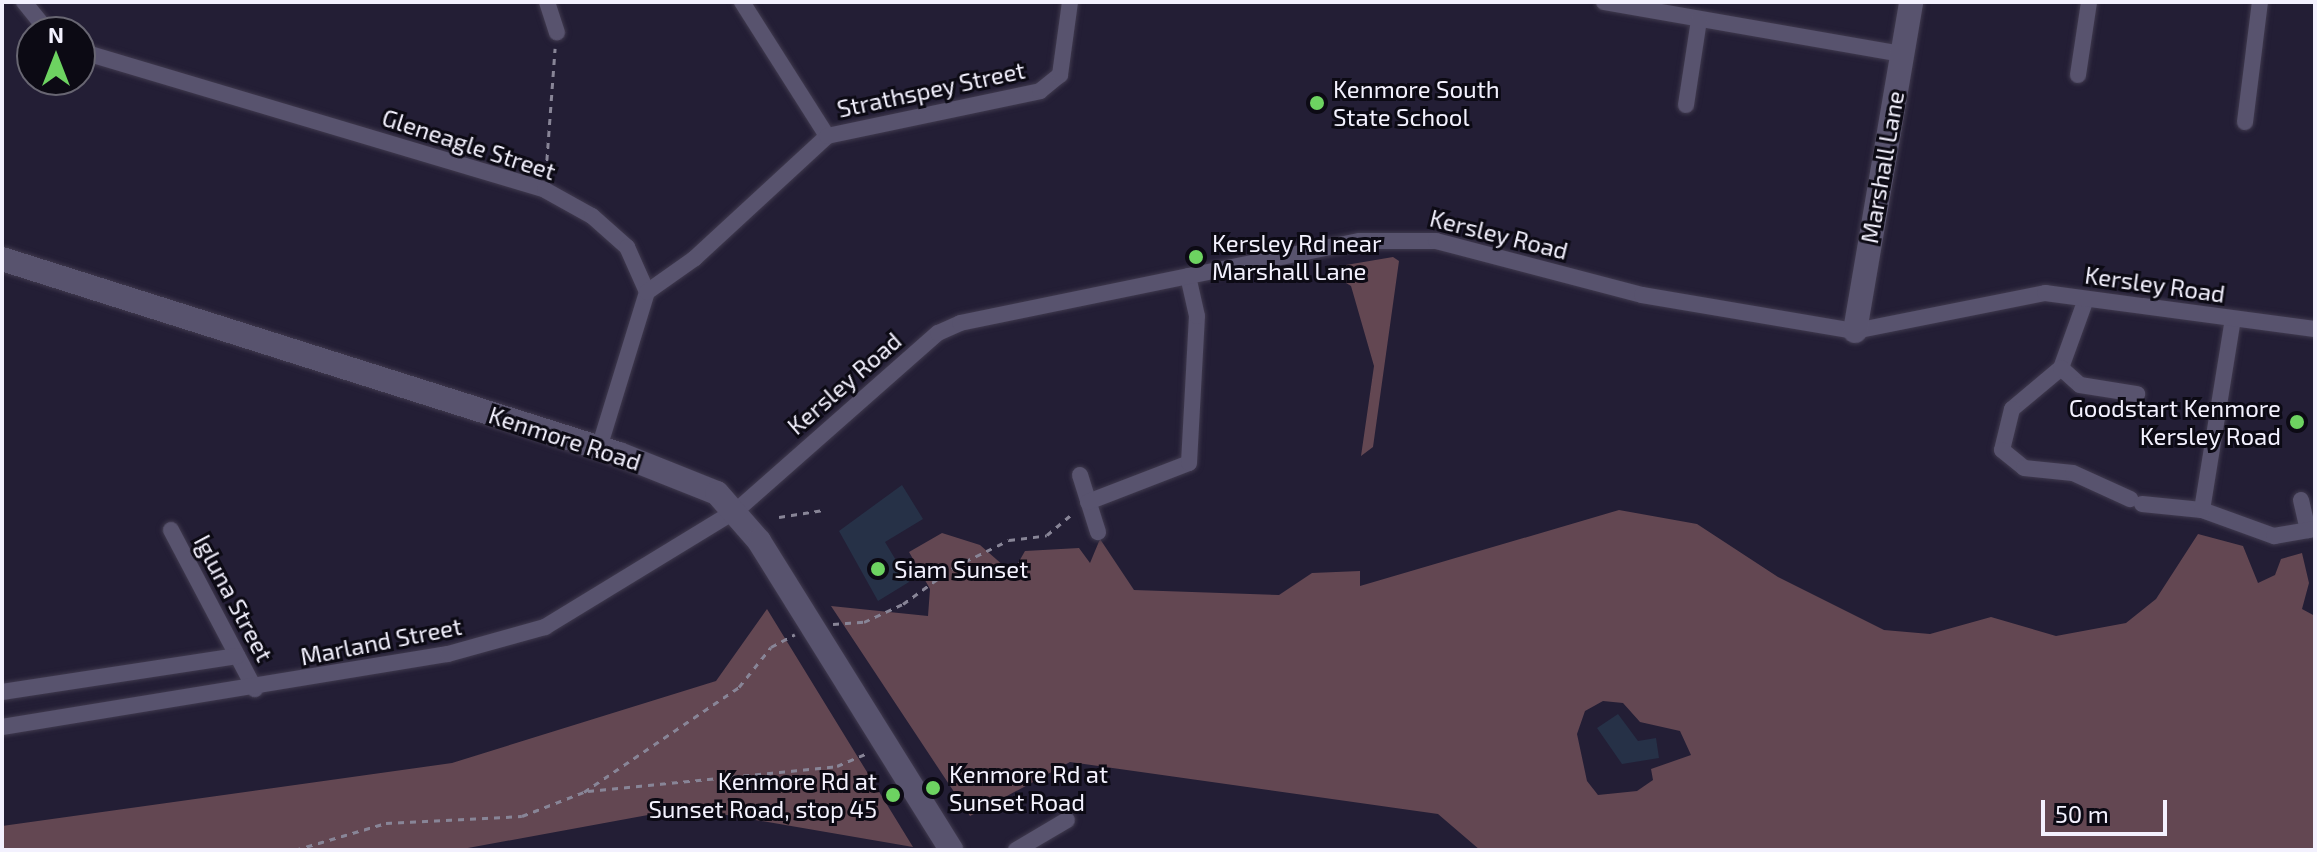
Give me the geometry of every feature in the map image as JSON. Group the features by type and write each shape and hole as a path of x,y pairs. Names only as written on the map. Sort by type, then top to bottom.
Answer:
{"street":[{"path":"547,2 557,32"},
{"path":"742,2 827,136"},
{"name":"Strathspey Street","path":"647,292 695,258 827,136 1040,91 1060,75 1070,2"},
{"path":"1604,2 1901,54"},
{"name":"Marshall Lane","path":"1855,331 1911,2"},
{"path":"2078,75 2089,2"},
{"path":"2245,122 2260,2"},
{"path":"1686,105 1699,20"},
{"name":"Gleneagle Street","path":"96,56 545,190 592,216 627,247 647,292"},
{"name":"Kersley Road","path":"737,510 938,333 1188,276 1405,237 1642,295 1855,331 2019,296 2086,299 2315,329"},
{"name":"Kenmore Road","path":"2,259 599,448 709,488 737,510 887,741 951,850"},
{"path":"1088,502 1189,463 1197,316 1188,276"},
{"path":"599,448 647,292"},
{"path":"2086,299 2061,368 2012,409 2002,450 2024,468 2073,473 2136,502 2202,510 2242,530 2274,536 2312,530 2301,500"},
{"path":"2202,510 2233,319"},
{"path":"2061,368 2080,385 2137,394"},
{"path":"1080,475 1098,532"},
{"name":"Marland Street","path":"2,727 255,689 448,654 545,627 737,510"},
{"name":"Igluna Street","path":"171,530 255,689"},
{"path":"2,692 237,656"},
{"path":"1016,850 1037,846 1067,820"}],"path":[{"path":"545,190 557,32"},
{"path":"295,850 386,823 522,816 584,792 648,754 739,687 771,647 813,625 864,622 1009,540 1047,535 1088,502"},
{"path":"779,517 823,510"},
{"path":"584,792 837,766 887,741"}],"shaded area":[{"path":"1393,257 1399,261 1373,447 1361,456 1374,366 1351,286 1333,275 1340,266"},
{"path":"1619,510 1697,524 1778,577 1884,630 1930,634 1991,617 2056,636 2126,623 2156,599 2198,534 2243,546 2258,583 2275,575 2281,559 2302,553 2309,583 2302,609 2315,616 2315,850 1480,850 1438,814 1070,762 970,816 831,606 928,616 930,589 909,552 942,533 980,545 1004,566 1017,565 1025,551 1079,548 1090,563 1100,539 1134,590 1279,595 1312,573 1360,571 1360,586","holes":["1603,701 1623,703 1640,722 1680,731 1691,755 1651,769 1653,780 1637,791 1598,795 1587,781 1577,734 1585,711"]},
{"path":"767,609 913,847 686,808 457,850 2,850 2,826 452,763 716,681"}],"building":[{"path":"902,485 923,519 885,542 909,582 878,601 839,531"},
{"path":"1618,714 1638,741 1656,738 1659,758 1622,764 1597,728"}],"place":[{"name":"Kenmore South State School","path":"1317,103"},
{"name":"Kersley Rd near Marshall Lane","path":"1196,257"},
{"name":"Goodstart Kenmore Kersley Road","path":"2297,422"},
{"name":"Siam Sunset","path":"878,569"},
{"name":"Kenmore Rd at Sunset Road","path":"933,788"},
{"name":"Kenmore Rd at Sunset Road, stop 45","path":"893,795"}]}
